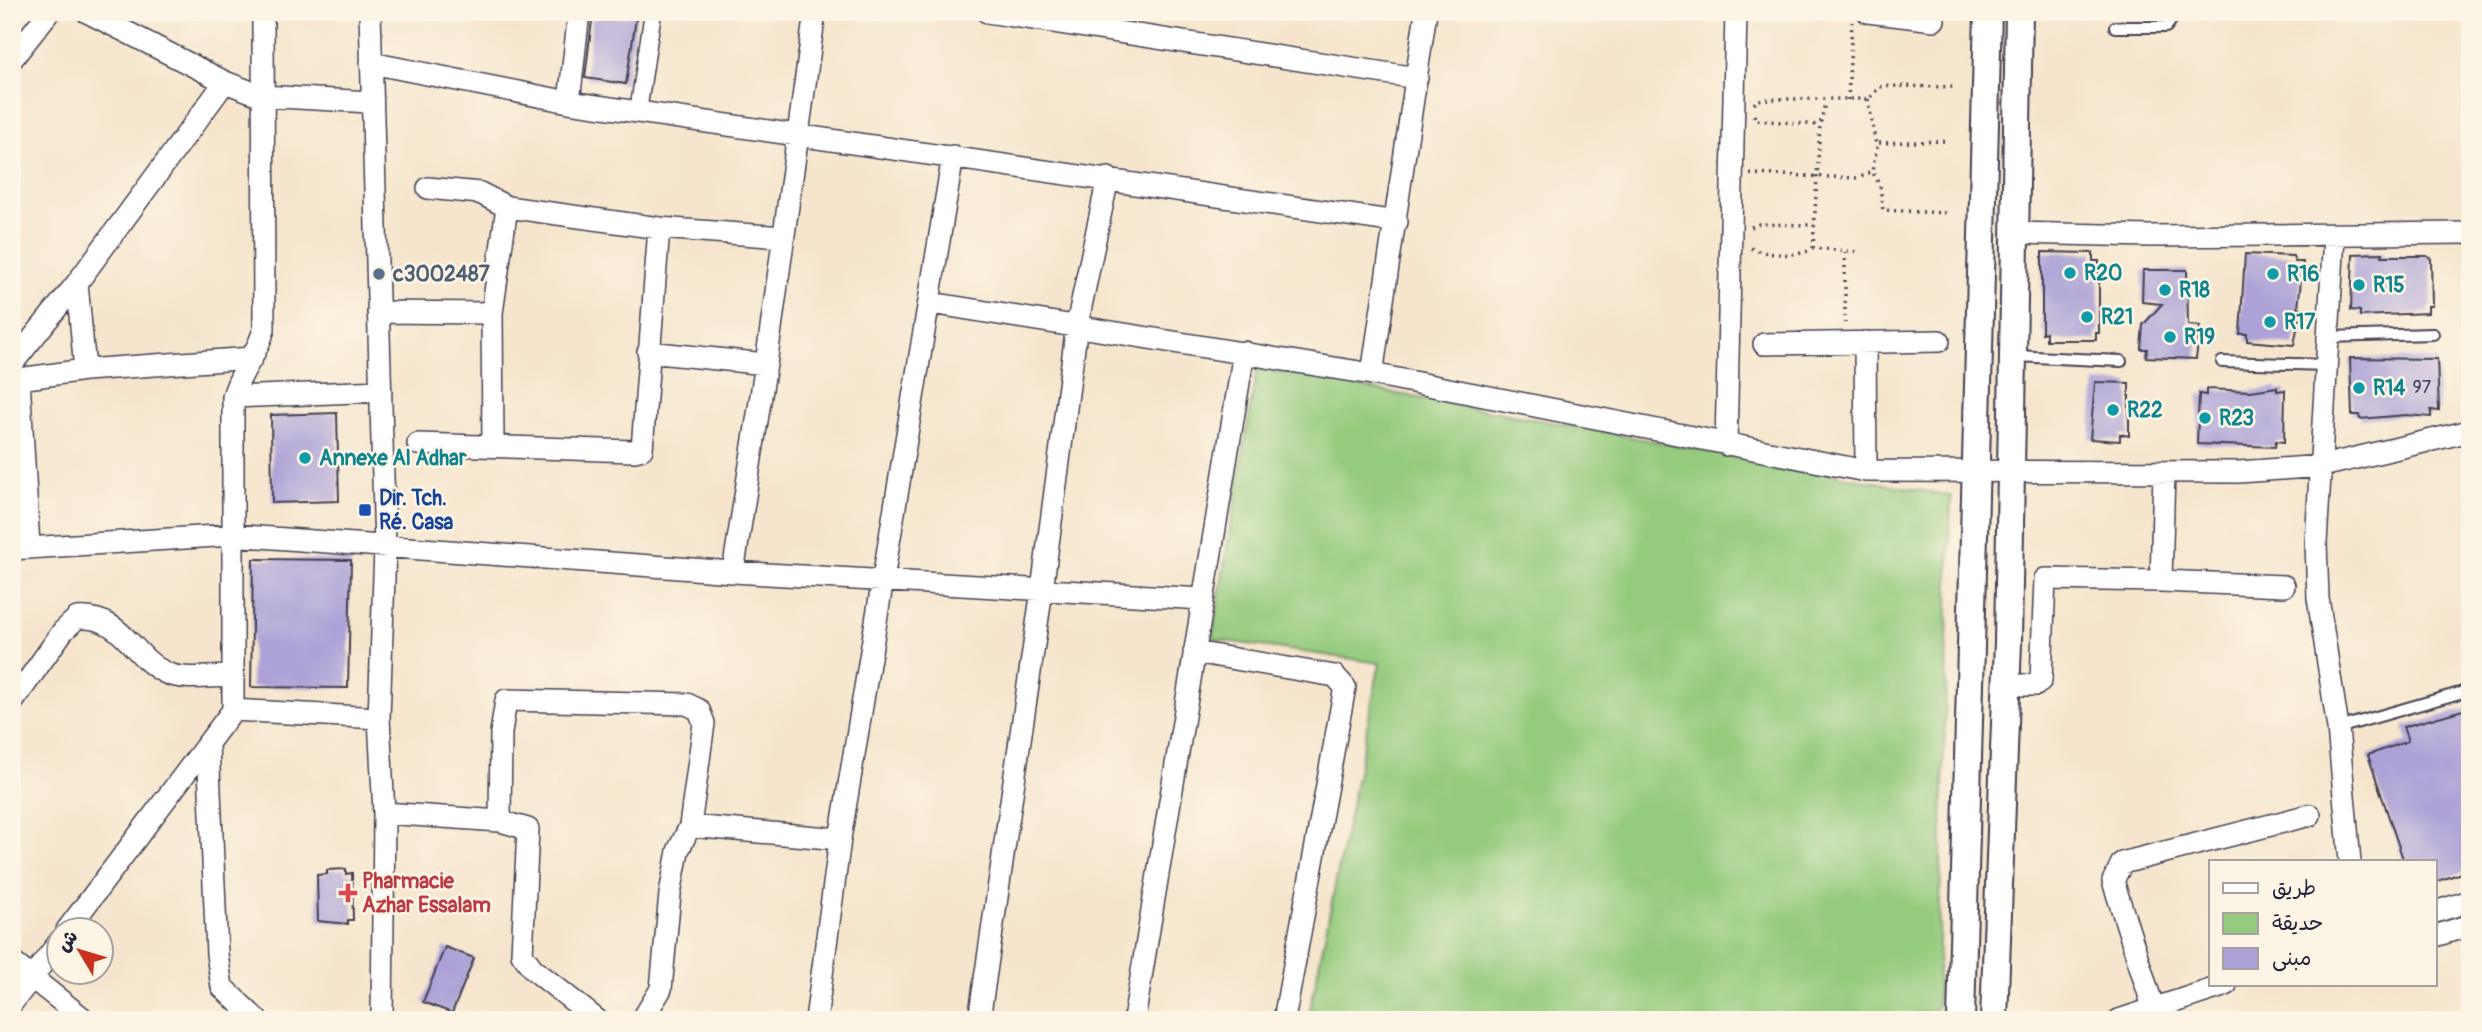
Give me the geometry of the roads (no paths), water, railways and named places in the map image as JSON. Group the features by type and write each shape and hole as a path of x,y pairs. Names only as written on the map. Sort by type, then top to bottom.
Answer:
{"street":[{"path":"12,59 49,12"},
{"path":"87,12 225,82 262,96 370,102"},
{"path":"78,916 233,710 233,397 237,380 252,358 264,329 263,12"},
{"path":"370,12 370,102 379,243 378,313 385,548 379,718 384,813 383,1020"},
{"path":"569,102 579,12"},
{"path":"638,112 653,12"},
{"path":"733,572 766,364 815,12"},
{"path":"987,12 1417,78"},
{"path":"1372,374 1397,222 1426,12"},
{"path":"1726,445 1739,235 1731,174 1736,12"},
{"path":"1868,12 1934,20"},
{"path":"1961,1020 1978,472 1987,12"},
{"path":"1994,1020 2006,685 2019,12"},
{"path":"371,63 569,102 1397,222"},
{"path":"225,82 15,372 21,547 232,535 733,572 1203,599"},
{"path":"816,1020 840,839 931,303 953,156"},
{"path":"979,1020 1042,590 1077,325 1108,178"},
{"path":"428,188 480,193 507,207 659,228 783,237"},
{"path":"493,444 492,313 507,207"},
{"path":"418,444 493,444 634,452 642,449 645,440 648,352 659,228"},
{"path":"2014,233 2334,236 2470,233"},
{"path":"2334,236 2316,543 2318,598 2338,728 2350,860"},
{"path":"77,283 85,370"},
{"path":"931,303 1372,374 1866,471 2239,472 2322,466 2470,430"},
{"path":"378,313 492,313"},
{"path":"1764,344 1939,341"},
{"path":"1855,343 1866,471"},
{"path":"648,352 766,364"},
{"path":"1133,1020 1244,352"},
{"path":"15,372 85,370 252,358"},
{"path":"233,397 381,390"},
{"path":"2161,581 2164,472"},
{"path":"2008,578 2284,586"},
{"path":"2006,685 2036,685 2041,680 2045,579"},
{"path":"12,702 77,618 90,617 106,622 130,640 156,667 176,677 231,676"},
{"path":"1195,652 1335,676 1345,687 1284,1020"},
{"path":"500,821 506,700 513,698 687,704 699,710 704,723 690,826 678,851 660,989 642,1020"},
{"path":"233,710 379,718"},
{"path":"208,744 217,954 222,987 257,1020"},
{"path":"384,813 500,821 524,827 530,834 522,954 533,969 597,1020"},
{"path":"2154,1010 2113,881 2122,863 2310,815"},
{"path":"690,826 840,839"},
{"path":"2436,912 2470,901"},
{"path":"2436,936 2470,925"},
{"path":"12,1003 46,960"},
{"path":"12,962 85,1020"},
{"path":"2119,1020 2223,986"}],"lane":[{"path":"2115,27 2166,27 2177,12"},
{"path":"2327,338 2433,334"},
{"path":"2012,356 2121,360"},
{"path":"2222,362 2326,365"},
{"path":"2338,728 2470,690"}],"place":[{"name":"R20","path":"2070,273"},
{"name":"c3002487","path":"379,274"},
{"name":"R16","path":"2273,274"},
{"name":"R15","path":"2359,285"},
{"name":"R18","path":"2165,290"},
{"name":"R21","path":"2087,317"},
{"name":"R17","path":"2270,322"},
{"name":"R19","path":"2170,337"},
{"name":"R14","path":"2359,388"},
{"name":"R22","path":"2113,410"},
{"name":"R23","path":"2205,418"},
{"name":"Annexe Al Adhar","path":"305,458"},
{"name":"Dir. Tch. Ré. Casa","path":"365,510"},
{"name":"Pharmacie Azhar Essalam","path":"348,893"}]}
